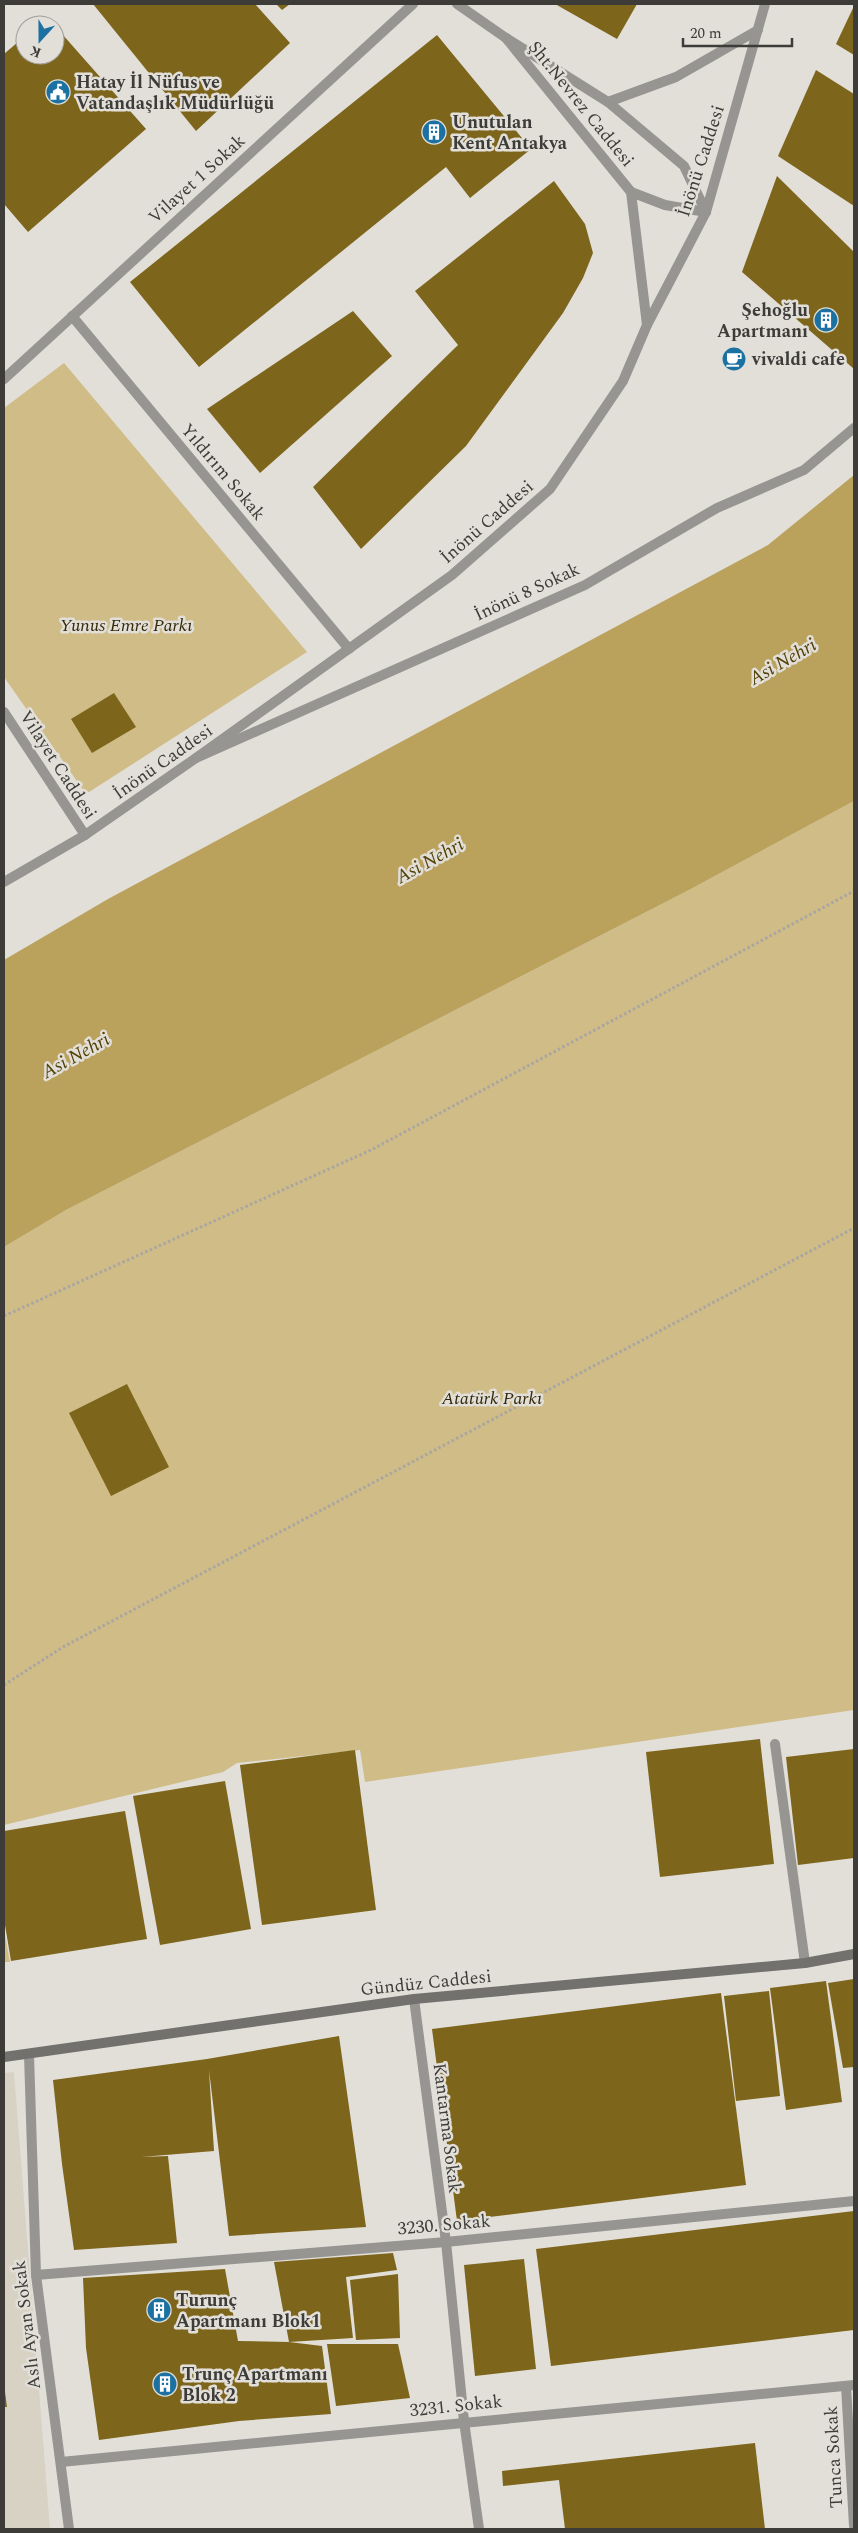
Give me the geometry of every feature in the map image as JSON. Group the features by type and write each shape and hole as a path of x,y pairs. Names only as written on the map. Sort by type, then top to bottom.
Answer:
{"main road":[{"name":"Gündüz Caddesi","path":"4,2058 414,1999 805,1963 854,1954"}],"street":[{"name":"Vilayet 1 Sokak","path":"4,379 413,4"},
{"name":"Şht.Nevrez Caddesi","path":"457,4 506,38 608,102 684,166 706,212"},
{"name":"İnönü Caddesi","path":"4,882 85,835 452,575 550,489 623,381 647,326 706,212 765,4"},
{"name":"Şht.Nevrez Caddesi","path":"608,102 676,77 758,30"},
{"name":"Şht.Nevrez Caddesi","path":"506,38 632,192 665,205 706,212"},
{"name":"Şht.Nevrez Caddesi","path":"632,192 647,326"},
{"name":"Yıldırım Sokak","path":"72,316 349,649"},
{"name":"İnönü 8 Sokak","path":"196,758 585,585 717,508 804,470 854,428"},
{"name":"Vilayet Caddesi","path":"4,712 85,835"},
{"path":"775,1744 805,1963"},
{"name":"Kantarma Sokak","path":"414,1999 446,2242 464,2421 479,2529"},
{"name":"Aslı Ayan Sokak","path":"29,2055 36,2275 69,2529"},
{"name":"3230. Sokak","path":"36,2275 446,2242 854,2201"},
{"name":"3231. Sokak","path":"61,2462 464,2421 850,2386"},
{"name":"Tunca Sokak","path":"850,2386 854,2526"}],"path":[{"path":"4,1316 372,1150 854,891"},
{"path":"4,1685 63,1646 854,1228"}],"shaded area":[{"path":"14,2072 50,2529 4,2529 4,2073"}],"green space":[{"name":"Yunus Emre Parkı","path":"64,363 307,652 86,794 4,677 4,408"},
{"name":"Atatürk Parkı","path":"854,801 854,1710 365,1782 360,1750 237,1763 223,1772 4,1825 4,1247 66,1210 689,890"},
{"path":"4,1930 10,1962 4,1962"}],"water":[{"name":"Asi Nehri","path":"854,475 854,801 689,890 66,1210 4,1247 4,960 108,899 768,545"}],"building":[{"path":"93,4 255,4 290,43 196,131"},
{"path":"276,4 290,4 282,10"},
{"path":"555,4 637,4 617,39"},
{"path":"854,6 854,55 836,44"},
{"path":"437,35 531,149 470,198 446,167 199,367 130,282"},
{"name":"Hatay İl Nüfus ve Vatandaşlık Müdürlüğü","path":"65,37 146,129 28,232 4,204 4,54 15,45 15,65 65,65"},
{"path":"816,70 854,94 854,206 778,156"},
{"name":"Şehoğlu Apartmanı","path":"777,176 854,252 854,369 742,272"},
{"path":"554,181 585,224 593,253 583,278 563,313 466,446 361,549 313,487 458,345 415,291"},
{"path":"353,311 392,356 260,473 207,409"},
{"path":"114,693 136,727 92,753 71,719"},
{"path":"127,1384 169,1467 111,1496 69,1413"},
{"path":"760,1739 774,1864 660,1877 646,1752"},
{"path":"854,1749 854,1858 798,1865 786,1757"},
{"path":"355,1750 376,1910 262,1925 240,1765"},
{"path":"225,1781 251,1929 160,1945 133,1796"},
{"path":"125,1811 147,1939 11,1961 4,1919 4,1831"},
{"path":"854,1979 854,2067 843,2068 828,1983"},
{"path":"826,1981 842,2102 786,2110 770,1988"},
{"path":"769,1991 780,2096 736,2101 724,1996"},
{"path":"721,1993 746,2185 457,2221 432,2029"},
{"path":"339,2036 366,2227 229,2236 209,2070 214,2151 141,2157 168,2156 177,2243 74,2250 53,2080 207,2059"},
{"path":"854,2211 854,2330 551,2366 536,2249"},
{"path":"393,2253 397,2270 346,2277 353,2338 289,2342 274,2262"},
{"path":"524,2259 536,2369 475,2376 464,2265"},
{"path":"225,2269 238,2341 289,2342 322,2346 331,2414 239,2421 99,2440 86,2348 83,2278"},
{"path":"398,2274 400,2338 356,2340 350,2280"},
{"path":"327,2344 398,2344 410,2398 336,2406"},
{"path":"5,2392 7,2407 4,2407"},
{"path":"755,2443 765,2529 565,2529 559,2480 503,2486 502,2471"}],"place":[{"name":"Hatay İl Nüfus ve Vatandaşlık Müdürlüğü","path":"58,92"},
{"name":"Unutulan Kent Antakya","path":"434,132"},
{"name":"Şehoğlu Apartmanı","path":"826,320"},
{"name":"vivaldi cafe","path":"734,359"},
{"name":"Turunç Apartmanı Blok1","path":"159,2310"},
{"name":"Trunç Apartmanı Blok 2","path":"165,2384"}]}
